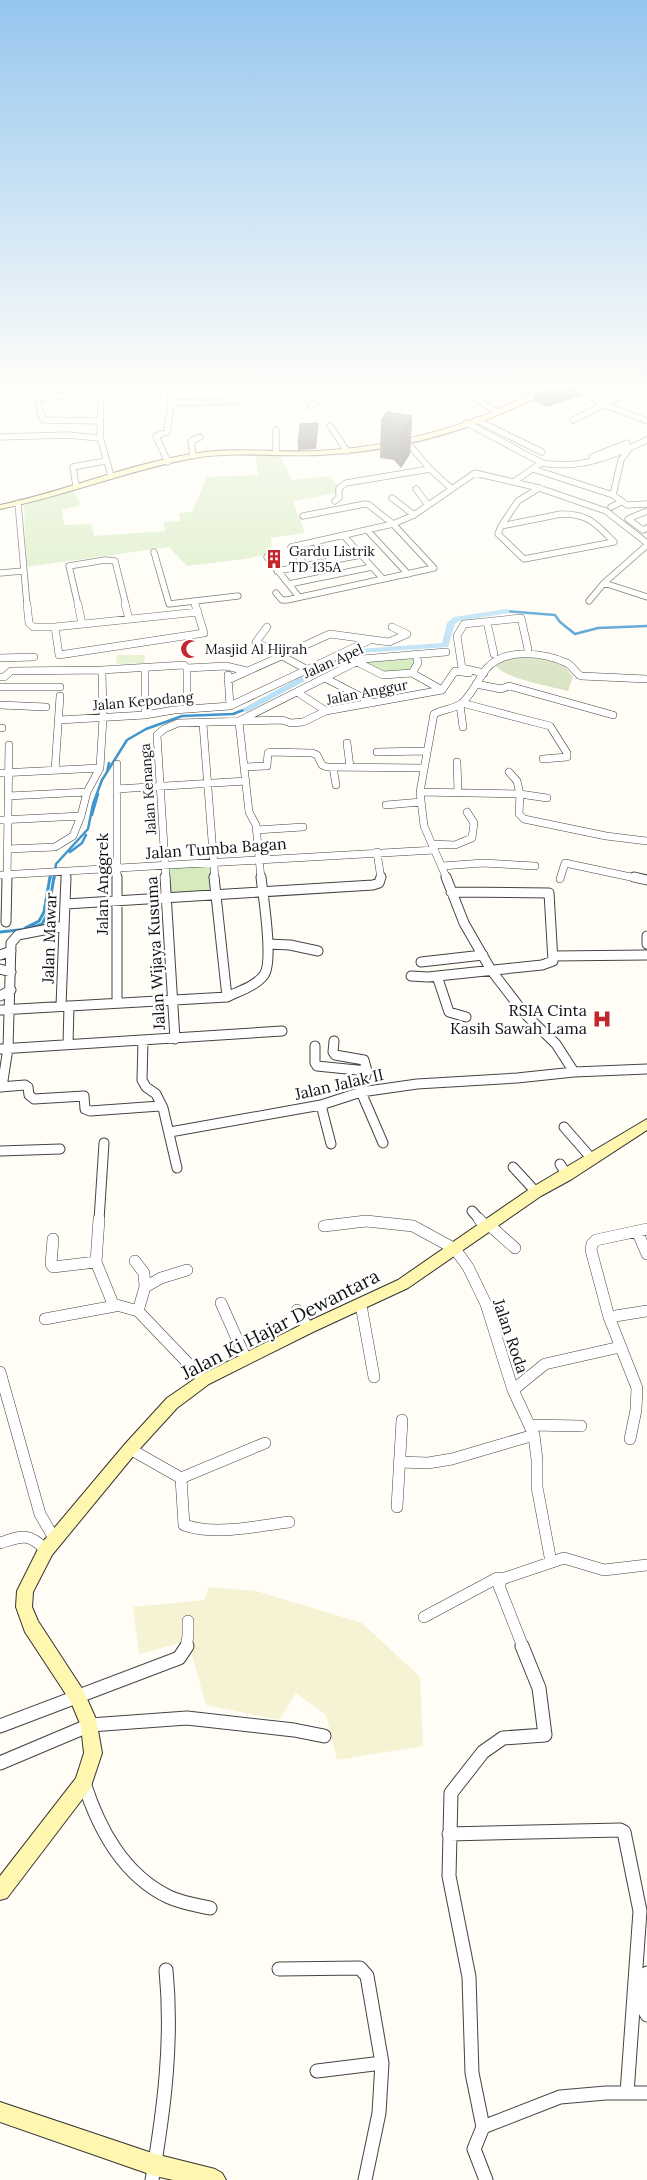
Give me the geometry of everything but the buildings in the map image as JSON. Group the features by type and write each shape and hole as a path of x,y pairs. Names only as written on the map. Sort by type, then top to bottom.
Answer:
{"main road":[{"path":"0,507 70,488"},
{"name":"Jalan Ki Hajar Dewantara","path":"0,1891 84,1782 92,1753 90,1725 77,1696 30,1626 24,1607 25,1591 50,1545 130,1449 172,1402 204,1380 308,1328 403,1284 536,1192 563,1170 592,1159 647,1124"},
{"path":"0,2112 153,2172 215,2180"}],"street":[{"path":"335,501 340,498 339,488"},
{"path":"501,526 561,514 577,514 592,520 614,541 524,559 498,534 501,526 510,510 518,501 539,488 606,511 638,536 646,546 604,583 589,601"},
{"path":"592,488 613,495 621,502 629,505 647,504"},
{"path":"613,495 615,488"},
{"path":"416,489 428,505"},
{"path":"306,566 291,547 393,524 414,515 452,489"},
{"path":"392,498 414,515"},
{"path":"611,507 621,502"},
{"path":"18,503 29,624 36,628 55,627 198,612"},
{"path":"276,594 284,600 434,568 393,524 367,505 303,516"},
{"path":"510,510 521,522"},
{"path":"647,511 628,519 643,530 647,528"},
{"path":"628,528 636,525"},
{"path":"368,530 408,574"},
{"path":"344,536 383,580"},
{"path":"315,542 332,560"},
{"path":"154,552 169,604 238,596"},
{"path":"277,572 361,555"},
{"path":"267,558 299,597"},
{"path":"82,624 69,566 105,560 115,562 129,619"},
{"path":"289,584 372,568"},
{"path":"0,573 23,571"},
{"path":"604,583 647,597"},
{"path":"55,627 59,655 204,633 194,601"},
{"path":"483,674 462,668 458,636 464,624 521,618 528,649"},
{"path":"487,622 494,654"},
{"path":"267,627 256,642 306,669"},
{"path":"228,680 330,634 389,642 407,634 392,628"},
{"path":"228,667 230,706 370,640"},
{"name":"Jalan Apel","path":"239,722 369,657 446,652"},
{"path":"412,673 418,664 416,654"},
{"path":"463,727 463,702 483,674 490,665 516,655 529,654 570,664 576,673 581,676 647,679"},
{"path":"0,658 34,657"},
{"path":"357,662 383,677 412,673 442,690 455,671 483,674"},
{"path":"186,667 187,709"},
{"path":"0,677 4,677 11,671 228,667 248,671"},
{"path":"144,668 145,715"},
{"path":"8,849 55,847 73,836 81,816 87,792 100,768 103,718 102,670"},
{"path":"326,678 373,703"},
{"path":"476,684 501,689 508,686 562,700 580,708 612,714"},
{"path":"0,687 60,687"},
{"name":"Jalan Anggur","path":"239,722 282,720 303,722 326,712 442,690"},
{"path":"296,692 326,712"},
{"path":"55,770 60,696"},
{"path":"463,702 514,718 550,726 567,756 543,758"},
{"path":"516,714 463,702 434,714 420,792 424,826 464,922 491,970 524,1013 556,1044 574,1072 647,1069"},
{"path":"0,704 46,707"},
{"name":"Jalan Kepodang","path":"59,720 164,714 187,709 230,706"},
{"path":"264,708 282,720"},
{"path":"164,714 176,722"},
{"name":"Jalan Kenanga","path":"166,866 157,734 176,722 203,724 239,722"},
{"path":"0,1010 226,997 251,985 263,976 267,965 268,944 256,825 249,812 239,722"},
{"path":"203,724 205,784 226,997"},
{"path":"347,743 350,767"},
{"path":"6,922 4,875 8,849 4,820 8,796 4,773 9,745"},
{"path":"377,752 426,751"},
{"path":"244,767 268,766 268,753 304,752 317,756 323,766 423,768"},
{"path":"457,762 458,792"},
{"name":"Jalan Anggrek","path":"117,764 117,1003"},
{"path":"333,767 336,785"},
{"path":"4,773 100,768"},
{"path":"510,772 517,781 520,794 520,814 524,819 597,835 647,841"},
{"path":"117,789 246,781"},
{"path":"8,796 87,792"},
{"path":"420,792 520,794 547,798"},
{"path":"386,805 421,802"},
{"name":"Jalan Tumba Bagan","path":"4,875 214,863 259,858 377,852 455,845 472,838 474,823 467,812"},
{"path":"4,820 81,816"},
{"path":"256,830 303,828"},
{"path":"66,904 262,893 376,884 381,880 377,852"},
{"path":"560,879 565,863 647,880"},
{"path":"442,866 483,864 535,866"},
{"name":"Jalan Wijaya Kusuma","path":"166,866 175,1039"},
{"name":"Jalan Mawar","path":"62,871 66,904 64,926 65,1006 68,1044"},
{"path":"411,976 437,976 542,965 553,961 550,894 544,892 452,892"},
{"path":"64,926 18,935 11,943 10,1009 1,1087 28,1087 28,1095 34,1099 84,1096 85,1109 90,1111 160,1106"},
{"path":"647,936 647,944"},
{"path":"268,944 290,945 318,951"},
{"path":"0,955 11,951"},
{"path":"421,962 483,955"},
{"path":"553,956 647,955"},
{"path":"0,969 11,972"},
{"path":"437,976 449,1012 466,1017"},
{"path":"0,996 11,990"},
{"path":"4,1048 282,1031"},
{"path":"143,1040 143,1085 156,1094 170,1132 177,1168"},
{"path":"334,1041 334,1054 362,1058 367,1071 362,1092 383,1143"},
{"path":"315,1046 315,1063 317,1066 367,1071"},
{"name":"Jalan Jalak II","path":"170,1132 322,1105 362,1092 417,1084 517,1078 574,1072"},
{"path":"322,1105 332,1144"},
{"path":"564,1128 592,1159"},
{"path":"104,1143 96,1262 115,1306"},
{"path":"0,1151 60,1149"},
{"path":"513,1167 536,1192"},
{"path":"472,1211 515,1248"},
{"path":"324,1226 366,1221 413,1226 455,1248"},
{"path":"630,1439 636,1410 637,1388 609,1317 591,1246 596,1240 642,1230 647,1254"},
{"path":"53,1238 51,1264 53,1267 96,1262"},
{"name":"Jalan Roda","path":"455,1248 468,1267 486,1304 513,1390 532,1430 537,1460 537,1487 551,1562"},
{"path":"135,1261 144,1273 145,1287 138,1311"},
{"path":"145,1287 161,1278 187,1270"},
{"path":"221,1303 246,1359"},
{"path":"361,1305 374,1377"},
{"path":"45,1319 115,1306 138,1311 204,1380"},
{"path":"297,1310 308,1328"},
{"path":"609,1317 647,1311"},
{"path":"513,1390 540,1366 620,1347"},
{"path":"0,1372 50,1545"},
{"path":"397,1507 402,1420"},
{"path":"399,1462 428,1463 452,1459 532,1430 581,1426"},
{"path":"181,1478 266,1443"},
{"path":"130,1449 181,1478"},
{"path":"181,1478 184,1525 186,1527 203,1530 289,1522"},
{"path":"0,1543 26,1536 50,1545"},
{"path":"424,1618 497,1578 502,1579 564,1558 604,1570 647,1565"},
{"path":"486,2180 474,2149 483,2127 472,2073 469,1977 449,1876 451,1793 483,1752 503,1738 545,1736 539,1688 499,1590 502,1579"},
{"path":"0,1726 179,1658 187,1648 190,1640 188,1620"},
{"path":"0,1762 90,1725 187,1718 294,1730 324,1736"},
{"path":"84,1782 98,1824 118,1856 145,1882 169,1897 210,1908"},
{"path":"449,1834 620,1830 624,1832 640,1911 627,2093"},
{"path":"279,1969 360,1968 368,1979 382,2063 379,2113 365,2180"},
{"path":"153,2172 168,2075 171,2005 166,1970"},
{"path":"647,1973 645,2011 647,2015"},
{"path":"317,2071 382,2063"},
{"path":"483,2127 560,2096 598,2093 647,2093"}],"shaded area":[{"path":"209,1587 256,1591 362,1623 420,1677 423,1746 337,1760 326,1715 296,1693 279,1720 206,1705 188,1641 139,1654 133,1607 204,1600"}],"green space":[{"path":"202,488 338,488 341,492 293,501 305,533 271,538 272,553 245,559 187,566 169,547 26,567 24,505 73,491 81,505 62,510 64,525 91,524 94,536 165,531 164,522 180,521 179,513 192,512"},
{"path":"416,654 412,673 387,676 357,662"},
{"path":"117,655 145,655 144,663 116,664"},
{"path":"524,656 564,664 573,677 568,691 517,678 507,674 494,664 509,658"},
{"path":"212,865 214,894 170,897 168,868"}],"waterway":[{"path":"506,611 555,615 560,622 575,634 598,628 647,626"},
{"path":"246,709 347,655 359,651 445,645 451,623 457,619 506,611"},
{"path":"107,772 127,740 146,729 182,716 233,714 246,709"},
{"path":"107,772 109,763"},
{"path":"54,879 56,864 88,829 93,804 107,772"},
{"path":"92,815 98,794"},
{"path":"70,852 82,843 86,835"},
{"path":"50,879 51,873"},
{"path":"25,928 39,921 44,912 50,877"},
{"path":"0,932 28,929 42,924 48,913 54,877"}],"place":[{"name":"Gardu Listrik TD 135A","path":"274,559"},
{"name":"Masjid Al Hijrah","path":"190,649"},
{"name":"RSIA Cinta Kasih Sawah Lama","path":"602,1019"}]}
